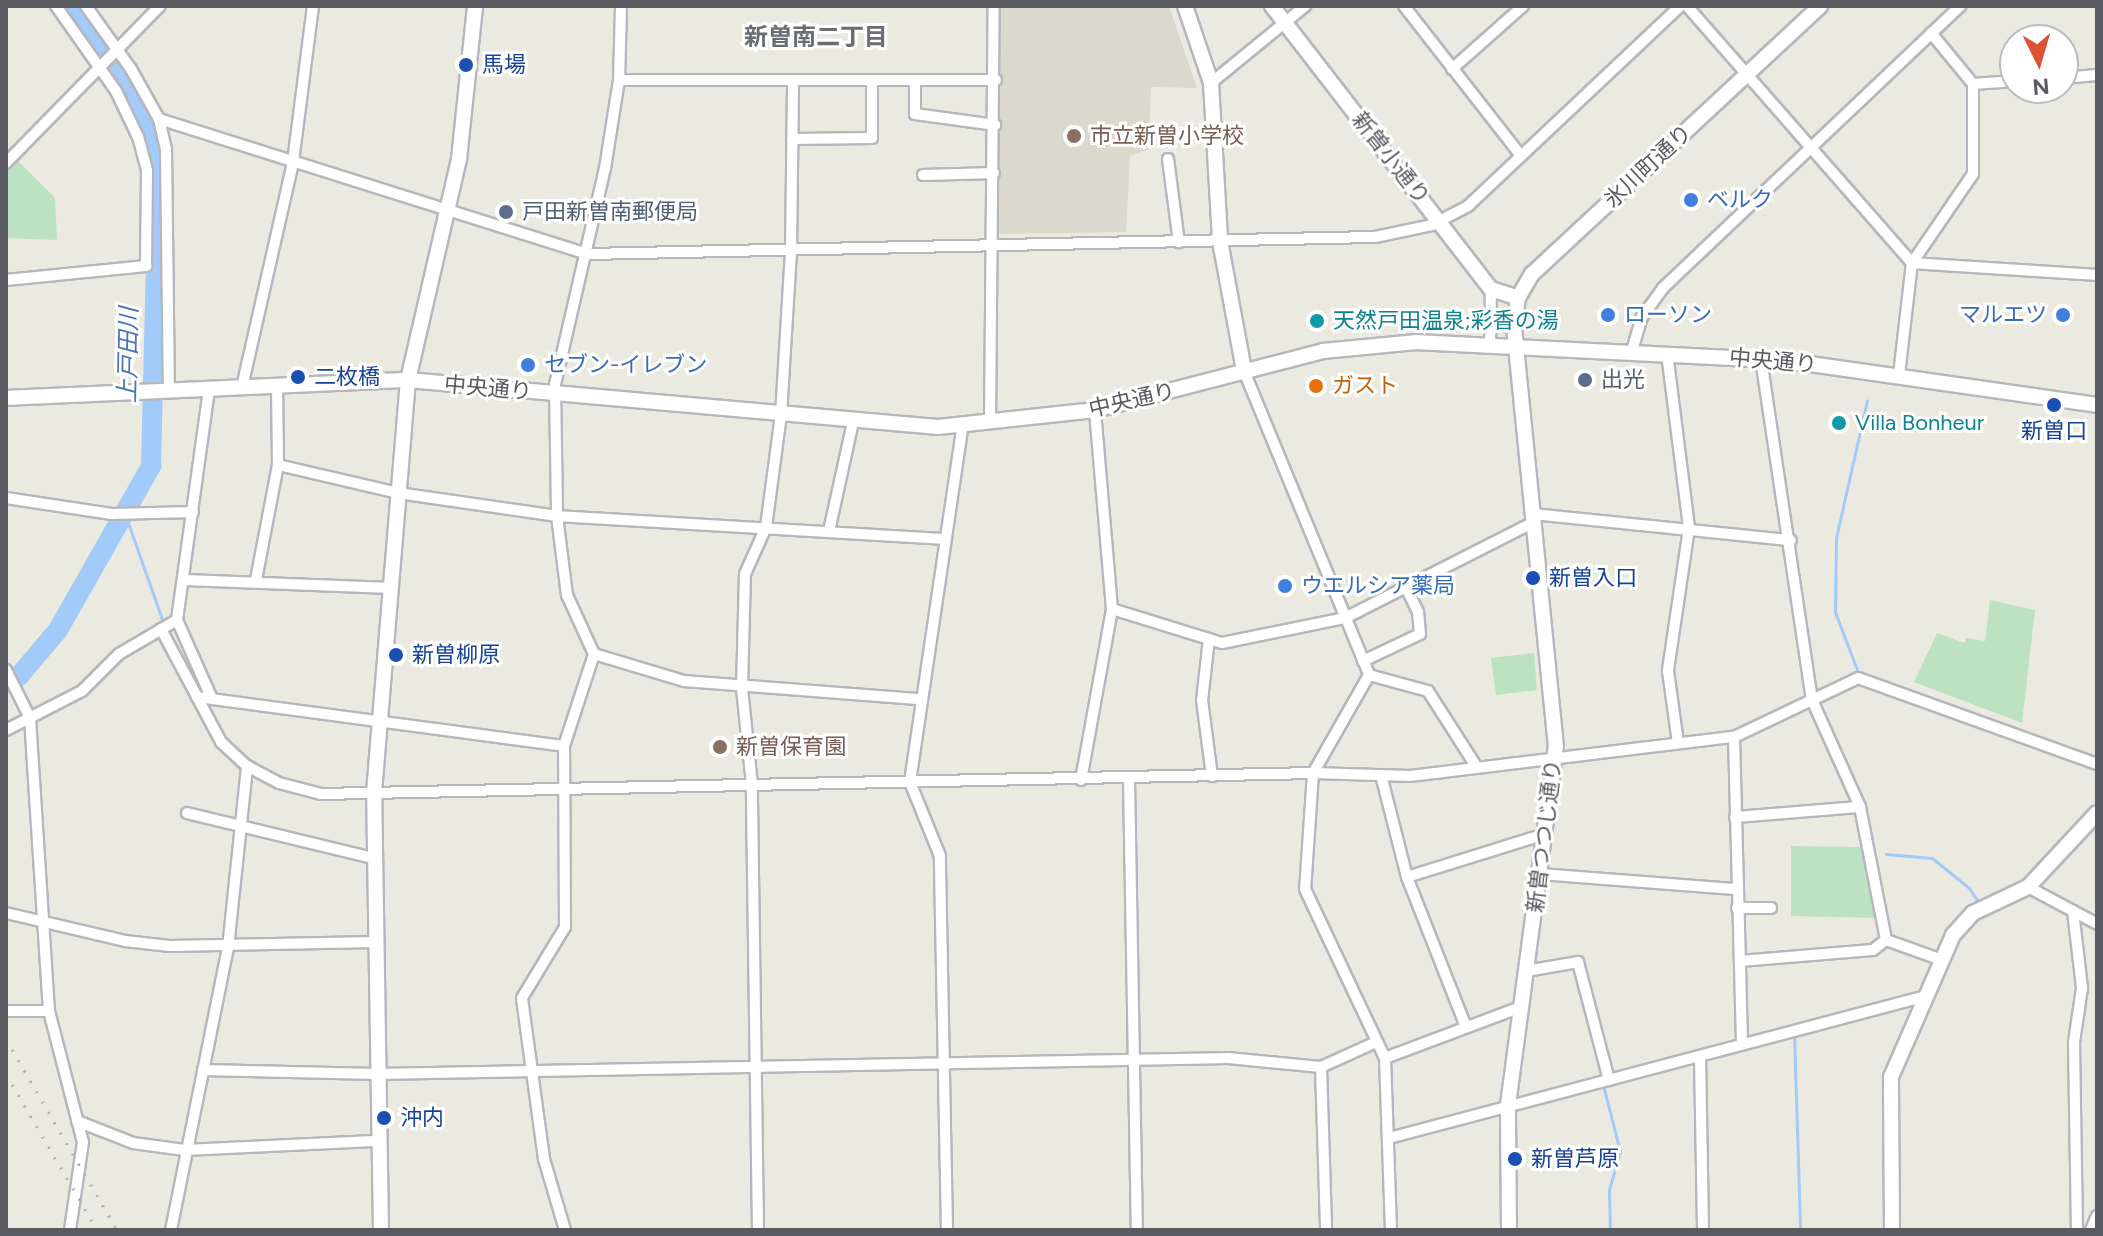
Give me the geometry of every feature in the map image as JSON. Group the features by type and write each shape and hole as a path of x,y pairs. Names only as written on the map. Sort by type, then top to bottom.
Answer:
{"street":[{"path":"6,280 146,266 147,170 128,113 56,6"},
{"path":"6,398 165,390 171,202 159,119 86,6"},
{"path":"6,163 160,6"},
{"path":"242,387 293,162 309,73 313,6"},
{"path":"381,1230 374,793 383,724 408,380 447,210 471,81 475,6"},
{"path":"565,1230 544,1159 522,998 565,927 564,746 594,654 567,595 557,516 556,394 588,254 619,80 621,6"},
{"path":"990,423 996,80 994,6"},
{"path":"1185,6 1211,83 1220,241 1244,371 1369,675"},
{"name":"新曽小通り","path":"1272,6 1491,289"},
{"path":"1211,83 1305,6"},
{"path":"1404,6 1521,156"},
{"path":"1452,69 1523,6"},
{"path":"159,119 588,254 1375,237 1440,222 1468,206 1680,6"},
{"path":"1687,6 1912,263 2097,275"},
{"name":"氷川町通り","path":"1518,298 1532,274 1820,6"},
{"path":"1632,351 1642,317 1663,288 1808,146 1960,6"},
{"path":"1899,375 1912,263 1973,174 1973,84 1931,33"},
{"path":"619,80 996,80"},
{"path":"758,1230 752,785 742,688 745,574 766,527 781,415 791,252 793,81"},
{"path":"792,139 872,138 872,82"},
{"path":"915,82 915,114 995,125"},
{"path":"1973,84 1999,82"},
{"path":"1168,159 1179,242"},
{"path":"923,175 994,173"},
{"path":"1490,345 1491,289 1518,298 1515,346"},
{"name":"中央通り","path":"165,390 408,380 853,422 963,425 1095,410 1244,371 1376,343 1515,346 1761,359 1899,375 2097,405"},
{"name":"新曽つつじ通り","path":"1509,1230 1508,1105 1556,756 1515,346"},
{"path":"1667,353 1689,528 1668,671 1678,743"},
{"path":"1761,359 1791,540 1812,700 1860,807 1886,940"},
{"path":"256,580 278,465 277,385"},
{"path":"209,389 177,620 212,699"},
{"path":"1081,780 1112,609 1095,410"},
{"path":"829,531 853,422"},
{"path":"947,1230 940,856 910,782 963,425"},
{"path":"278,465 398,493 557,516 945,539"},
{"path":"6,498 117,514 193,512"},
{"path":"1112,609 1222,643 1345,618 1533,518 1689,528 1791,540"},
{"path":"184,580 256,580 392,588"},
{"path":"1363,661 1420,634 1418,612 1406,587"},
{"path":"6,730 82,691 119,654 177,620"},
{"path":"161,629 221,742 247,766 279,783 321,794 1313,773 1381,775 1734,737 1858,678 2097,764"},
{"path":"1209,639 1202,700 1212,776"},
{"path":"594,654 684,681 742,688 920,699"},
{"path":"8,672 30,718 49,1011 83,1142 70,1230"},
{"path":"1369,675 1428,691 1476,766"},
{"path":"1369,675 1313,773 1305,889 1385,1058 1391,1230"},
{"path":"197,697 564,746"},
{"path":"1734,737 1742,1044"},
{"path":"171,1230 228,948 247,766"},
{"path":"1381,775 1407,877 1466,1027"},
{"path":"1129,779 1137,1230"},
{"path":"1735,817 1860,807"},
{"path":"187,813 373,858"},
{"path":"1892,1230 1889,1091 1942,960 1973,913 2028,887 2097,813"},
{"path":"1407,877 1545,834"},
{"path":"1540,874 1737,889"},
{"path":"2028,887 2097,924"},
{"path":"1737,908 1771,908"},
{"path":"2073,911 2082,988 2074,1042 2077,1230"},
{"path":"6,913 125,941 228,948 375,942"},
{"path":"1886,940 1942,960"},
{"path":"1740,961 1873,950 1886,940"},
{"path":"1526,971 1578,962 1609,1080"},
{"path":"1389,1138 1926,996"},
{"path":"1385,1058 1521,1007"},
{"path":"6,1011 49,1011"},
{"path":"203,1070 377,1074 1228,1058 1321,1067 1376,1042"},
{"path":"1700,1056 1703,1230"},
{"path":"1321,1067 1326,1230"},
{"path":"77,1121 133,1143 185,1150 379,1141"},
{"path":"2091,1230 2097,1216"}],"shaded area":[{"path":"999,6 1169,6 1197,88 1151,87 1149,149 1130,156 1126,232 999,234"}],"green space":[{"path":"17,160 55,198 57,240 6,238 6,172"},
{"path":"1990,600 2035,610 2022,723 1914,682 1937,633 1965,643 1966,638 1985,641"},
{"path":"1534,653 1537,690 1496,695 1491,658"},
{"path":"1791,846 1864,847 1878,918 1791,916"}],"waterway":[{"name":"上戸田川","path":"6,683 19,676 58,630 151,466 158,171 141,111 71,6"},
{"path":"1859,675 1835,612 1836,538 1867,400"},
{"path":"126,517 162,619"},
{"path":"1886,854 1932,858 1969,888 1979,903"},
{"path":"1794,1034 1800,1230"},
{"path":"1603,1085 1620,1151 1609,1190 1610,1230"}],"railway":[{"path":"6,1039 117,1230"},
{"path":"6,1074 97,1230"}],"place":[{"name":"馬場","path":"466,65"},
{"name":"市立新曽小学校","path":"1074,136"},
{"name":"ベルク","path":"1691,200"},
{"name":"戸田新曽南郵便局","path":"506,212"},
{"name":"ローソン","path":"1608,315"},
{"name":"マルエツ","path":"2063,315"},
{"name":"天然戸田温泉;彩香の湯","path":"1317,321"},
{"name":"セブン-イレブン","path":"528,365"},
{"name":"二枚橋","path":"298,377"},
{"name":"出光","path":"1585,380"},
{"name":"ガスト","path":"1316,386"},
{"name":"新曽口","path":"2054,405"},
{"name":"Villa Bonheur","path":"1839,423"},
{"name":"新曽入口","path":"1533,578"},
{"name":"ウエルシア薬局","path":"1285,586"},
{"name":"新曽柳原","path":"396,655"},
{"name":"新曽保育園","path":"720,747"},
{"name":"沖内","path":"384,1118"},
{"name":"新曽芦原","path":"1515,1159"}],"district":[{"name":"新曽南二丁目","path":"816,37"}]}
